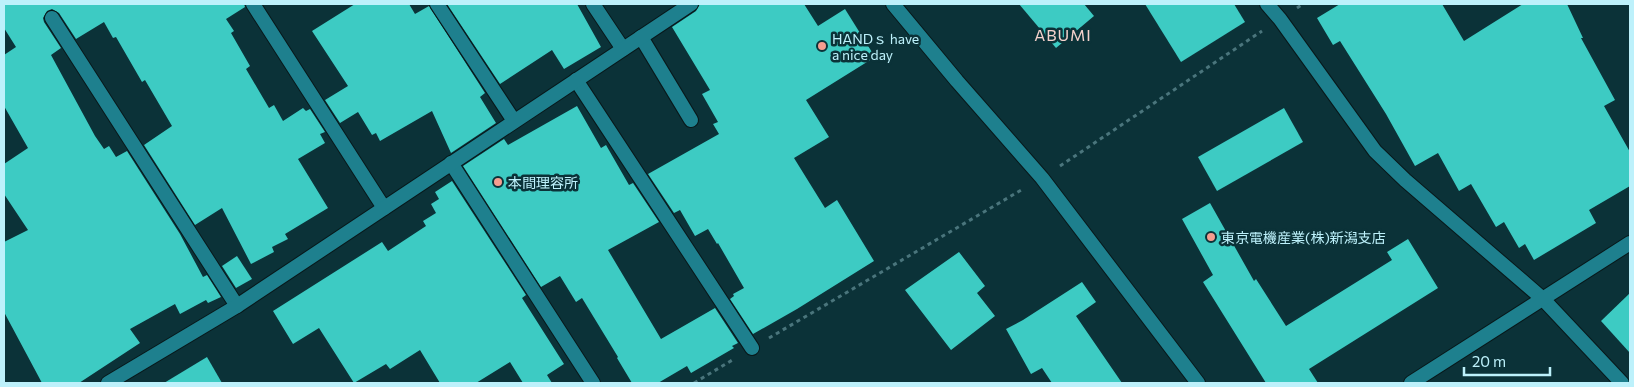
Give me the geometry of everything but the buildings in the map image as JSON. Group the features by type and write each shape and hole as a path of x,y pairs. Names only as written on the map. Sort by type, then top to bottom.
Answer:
{"street":[{"path":"253,4 384,208"},
{"path":"437,4 514,121"},
{"path":"593,4 623,49"},
{"path":"108,383 237,306 691,4"},
{"path":"893,4 1042,178 1198,383"},
{"path":"1267,4 1280,19 1375,151 1405,180 1542,299 1622,383"},
{"path":"52,18 237,306"},
{"path":"641,37 691,120"},
{"path":"576,80 752,348"},
{"path":"452,163 593,383"},
{"path":"1411,383 1630,243"}],"path":[{"path":"694,383 1042,178 1303,4"}],"place":[{"name":"HANDｓ have a nice day","path":"822,46"},
{"name":"本間理容所","path":"498,182"},
{"name":"東京電機産業(株)新潟支店","path":"1211,237"}],"district":[{"name":"ABUMI","path":"1063,34"}]}
